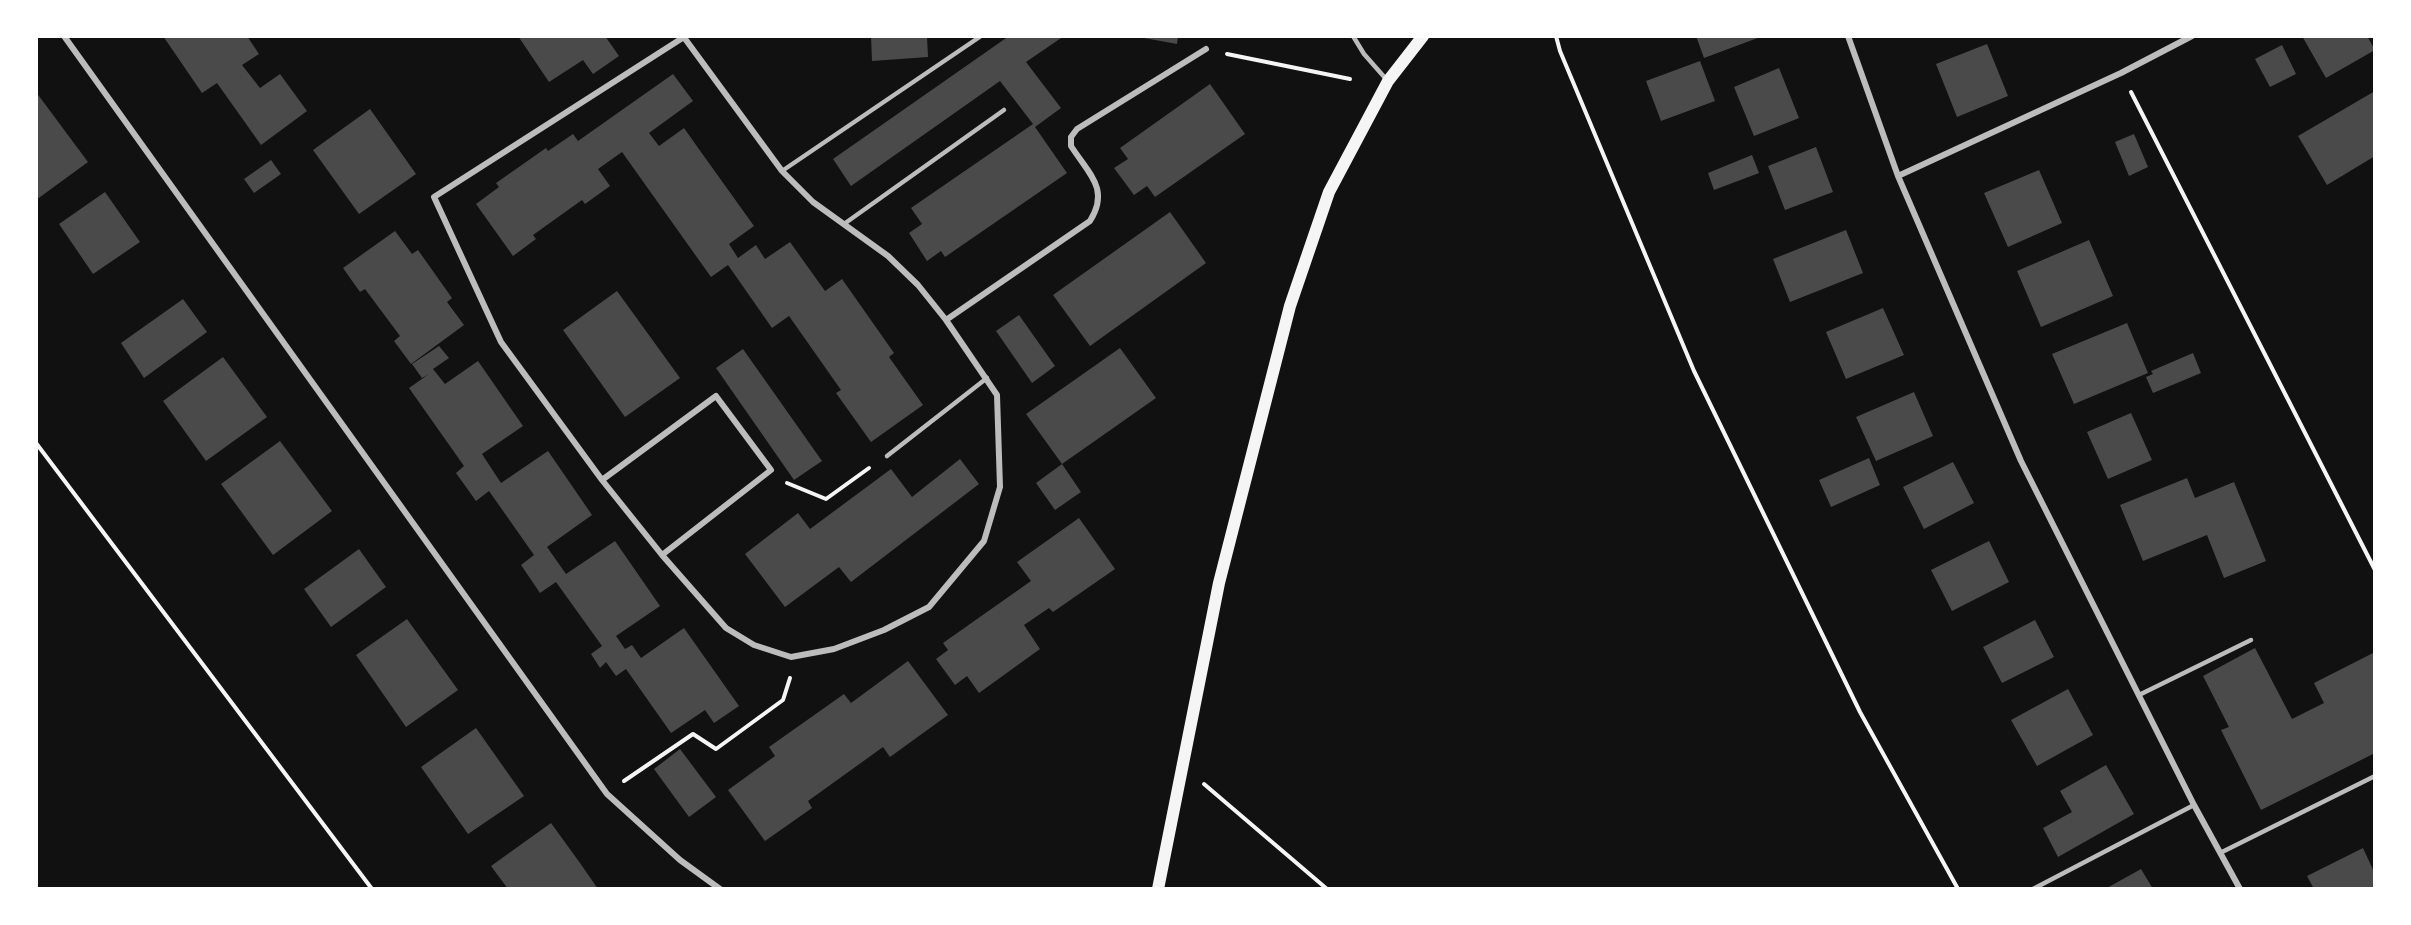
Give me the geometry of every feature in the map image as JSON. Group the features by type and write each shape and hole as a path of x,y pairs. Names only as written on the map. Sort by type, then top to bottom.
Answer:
{"main road":[{"path":"1158,889 1219,583 1290,306 1329,192 1388,81 1423,36"}],"street":[{"path":"64,36 607,794 680,860 720,889"},
{"path":"684,36 782,171 813,202 888,256 918,285 946,320 997,395 1000,487 984,541 929,607 884,630 834,649 791,657 754,645 726,628 662,555 602,480 501,342 434,197 684,36"},
{"path":"1848,36 1898,176 2021,461 2194,805 2240,889"},
{"path":"1898,176 2121,73 2192,36"},
{"path":"946,320 1090,221 1099,206 1099,193 1071,146 1071,137 1077,129 1206,49"},
{"path":"602,480 716,396 771,470 662,555"}],"lane":[{"path":"782,171 981,36"},
{"path":"1353,36 1364,54 1388,81"},
{"path":"844,224 1004,110"},
{"path":"887,456 987,378"},
{"path":"2139,695 2251,640"},
{"path":"2220,853 2375,776"},
{"path":"2033,889 2194,805"}],"path":[{"path":"1556,36 1694,370 1860,712 1958,889"},
{"path":"1206,49 1350,79"},
{"path":"2121,73 2375,570"},
{"path":"36,442 372,889"},
{"path":"765,475 826,499 887,456"},
{"path":"607,794 693,734 716,749 757,720 783,700 790,678 791,657"},
{"path":"1183,766 1328,889"}],"building":[{"path":"163,36 247,36 259,54 242,65 260,88 280,74 307,111 261,145 217,83 202,93"},
{"path":"518,36 605,36 619,56 593,74 583,60 549,82"},
{"path":"871,36 927,36 928,57 872,61"},
{"path":"1009,36 1064,36 1026,62 1061,108 1035,127 1067,173 945,257 941,251 927,261 909,233 922,224 911,208 1033,124 1000,81 851,186 833,159"},
{"path":"1133,36 1178,36 1177,44"},
{"path":"1696,36 1763,36 1704,58"},
{"path":"2302,36 2367,36 2375,50 2326,78"},
{"path":"1987,44 2008,96 1957,117 1936,64"},
{"path":"2282,45 2296,74 2270,87 2255,59"},
{"path":"1700,61 1715,101 1661,121 1646,81"},
{"path":"1779,68 1799,118 1754,136 1734,87"},
{"path":"673,74 693,101 649,133 659,146 684,128 754,226 729,244 738,258 756,245 765,259 790,242 825,291 842,279 894,353 889,357 923,405 871,442 836,393 841,390 789,316 772,328 728,265 711,277 622,152 598,169 610,186 585,204 582,200 533,235 536,239 513,256 476,204 499,187 496,183 546,148 548,151 573,134 578,141"},
{"path":"1210,84 1245,134 1155,197 1147,186 1134,195 1114,168 1128,159 1120,148"},
{"path":"2375,91 2375,156 2327,185 2298,136"},
{"path":"36,92 88,162 36,200"},
{"path":"370,109 416,174 359,214 313,150"},
{"path":"2134,134 2148,167 2129,176 2115,142"},
{"path":"1816,147 1833,192 1785,210 1768,166"},
{"path":"1752,155 1759,173 1714,190 1708,173"},
{"path":"271,160 281,174 254,193 244,179"},
{"path":"2039,170 2062,223 2008,247 1984,193"},
{"path":"105,192 140,242 93,274 59,224"},
{"path":"1170,212 1206,263 1090,346 1053,295"},
{"path":"1846,230 1863,273 1790,302 1773,259"},
{"path":"395,231 412,254 418,250 452,298 447,302 464,325 411,364 394,341 400,336 365,289 360,292 343,268"},
{"path":"2089,240 2113,296 2041,327 2017,271"},
{"path":"617,291 680,378 625,417 563,330"},
{"path":"183,299 207,332 144,378 121,343"},
{"path":"1883,308 1904,355 1846,379 1826,332"},
{"path":"1019,315 1055,366 1032,383 996,331"},
{"path":"2127,323 2148,373 2074,404 2052,354"},
{"path":"439,346 449,358 433,369 445,384 478,361 523,426 482,454 501,483 548,451 592,515 547,547 566,574 615,541 660,606 616,636 625,649 632,645 641,658 684,628 739,706 714,723 705,710 671,733 626,669 616,676 606,662 600,668 591,654 602,646 556,582 540,593 521,565 534,555 489,491 476,501 456,473 464,466 409,388 429,374 422,378 412,364"},
{"path":"1120,348 1156,398 1062,464 1026,414"},
{"path":"743,349 822,461 794,480 716,368"},
{"path":"2193,353 2201,373 2153,393 2146,377 2153,374 2151,371"},
{"path":"223,357 267,417 206,461 163,401"},
{"path":"1914,392 1933,436 1876,461 1856,417"},
{"path":"2131,413 2152,460 2108,479 2087,432"},
{"path":"280,441 332,511 273,555 221,484"},
{"path":"1869,458 1880,485 1831,507 1819,480"},
{"path":"960,459 979,484 851,582 839,567 785,607 745,554 798,513 810,529 891,469 912,497"},
{"path":"1953,462 1974,503 1924,529 1903,487"},
{"path":"1062,464 1081,492 1055,510 1036,483"},
{"path":"2187,478 2195,498 2234,482 2266,561 2224,578 2207,535 2143,561 2120,505"},
{"path":"1079,518 1115,569 1053,612 1049,608 1024,625 1040,649 979,693 967,676 955,685 936,659 948,650 943,643 1031,581 1017,562"},
{"path":"1989,541 2009,582 1952,611 1931,570"},
{"path":"359,549 386,587 331,627 304,589"},
{"path":"407,619 458,690 406,727 356,655"},
{"path":"2035,620 2054,657 2002,683 1983,647"},
{"path":"2255,648 2292,719 2324,703 2314,683 2375,652 2375,753 2261,810 2221,730 2229,727 2203,676"},
{"path":"908,661 948,715 890,757 883,747 808,801 812,808 765,841 728,790 775,756 769,747 844,694 851,703"},
{"path":"2068,689 2093,735 2037,766 2011,720"},
{"path":"476,728 524,796 468,834 421,767"},
{"path":"680,749 716,797 689,817 654,769"},
{"path":"2106,765 2134,814 2058,857 2043,828 2072,812 2060,791"},
{"path":"551,823 598,889 508,889 491,866"},
{"path":"2363,848 2375,874 2375,889 2314,889 2307,876"},
{"path":"2141,869 2153,889 2105,889"}]}
